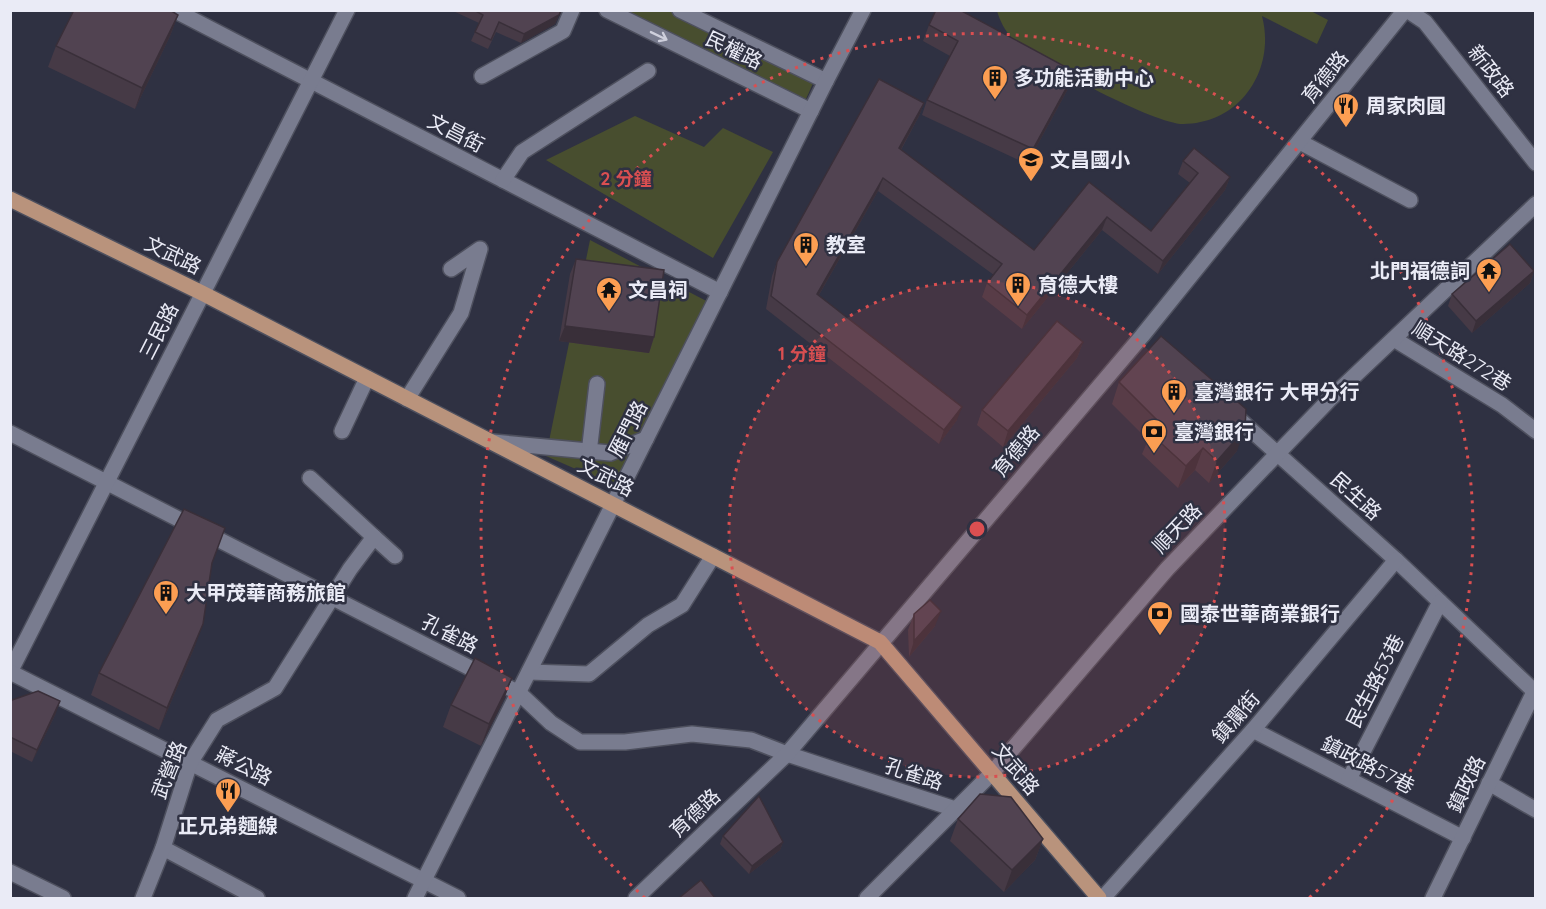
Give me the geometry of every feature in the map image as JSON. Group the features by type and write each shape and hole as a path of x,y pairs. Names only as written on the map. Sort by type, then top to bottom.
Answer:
{"main road":[{"name":"文武路","path":"10,199 202,293 880,642 1101,898"}],"street":[{"name":"文昌街","path":"174,10 720,292"},
{"name":"三民路","path":"10,672 347,10"},
{"path":"483,76 563,31 572,10"},
{"name":"民權路","path":"607,10 810,111"},
{"name":"民權路","path":"680,10 826,81"},
{"name":"雁門路","path":"415,898 810,111 863,10"},
{"name":"育德路","path":"636,898 787,754 880,642 1147,340 1300,142 1406,10"},
{"name":"新政路","path":"1406,10 1425,22 1536,163"},
{"path":"503,180 522,152 648,71"},
{"path":"1300,142 1410,200"},
{"name":"順天路","path":"867,898 992,773 1167,568 1330,399 1536,204"},
{"path":"407,399 461,313 480,249 451,269"},
{"name":"順天路272巷","path":"1394,339 1502,405 1536,430"},
{"path":"342,431 367,378"},
{"path":"589,453 597,384"},
{"name":"民生路","path":"1224,406 1396,561 1535,691"},
{"name":"孔雀路","path":"10,433 519,693 551,723 580,742 625,742 692,734 751,740 955,809"},
{"path":"492,442 589,453 610,453 646,439"},
{"path":"310,478 395,556"},
{"name":"武營路","path":"143,898 163,848 190,763 217,720 275,688 374,537"},
{"path":"529,672 589,674 648,625 682,605 713,556"},
{"name":"鎮瀾街","path":"1101,898 1253,730 1396,561"},
{"name":"民生路53巷","path":"1349,779 1440,602"},
{"name":"蔣公路","path":"10,672 458,898"},
{"name":"鎮政路","path":"1433,898 1535,691"},
{"name":"鎮政路57巷","path":"1253,730 1463,838"},
{"path":"1489,783 1536,810"},
{"path":"163,848 257,898"},
{"path":"10,872 63,898"}],"green space":[{"path":"1309,10 1328,20 1317,44 1262,16 1265,36 1264,55 1250,90 1222,115 1204,122 1183,124 1147,114 1122,103 1044,61 1012,38 1003,26 997,11"},
{"path":"625,11 671,11 814,81 806,99"},
{"path":"635,116 704,147 723,128 773,152 713,258 546,160"},
{"path":"590,240 712,304 619,488 546,456"}],"building":[{"path":"74,10 170,10 178,15 142,88 56,46"},
{"path":"474,10 561,10 559,15 524,34 499,22 491,40 475,32 483,15"},
{"name":"多功能活動中心","path":"936,10 960,10 1075,72 1033,149 927,100 958,41 929,25"},
{"path":"879,79 924,103 899,148 1034,250 1089,182 1151,231 1198,173 1183,161 1194,148 1230,177 1163,261 1107,217 1027,315 987,283 1002,264 883,178 817,294 962,407 944,430 771,296 777,262"},
{"name":"北門福德詞","path":"1510,244 1534,271 1476,321 1452,294"},
{"name":"文昌祠","path":"576,259 664,270 654,337 565,326"},
{"path":"1057,321 1083,342 1008,431 982,410"},
{"name":"臺灣銀行 大甲分行","path":"1161,336 1246,409 1245,429 1217,461 1203,448 1186,466 1150,433 1160,423 1119,382"},
{"name":"大甲茂華商務旅館","path":"184,509 225,528 212,563 203,624 167,708 99,673"},
{"path":"930,600 941,611 914,641 914,614"},
{"path":"475,658 512,678 489,724 451,705"},
{"path":"38,691 60,701 37,750 10,737 10,703 12,700"},
{"path":"980,794 1011,797 1043,839 1012,870 958,819"},
{"path":"759,796 783,842 752,866 723,836"},
{"path":"701,880 715,898 679,898"}],"place":[{"name":"多功能活動中心","path":"995,101"},
{"name":"周家肉圓","path":"1346,129"},
{"name":"文昌國小","path":"1031,183"},
{"name":"教室","path":"806,268"},
{"name":"北門福德詞","path":"1489,294"},
{"name":"育德大樓","path":"1018,308"},
{"name":"文昌祠","path":"609,313"},
{"name":"臺灣銀行 大甲分行","path":"1174,415"},
{"name":"臺灣銀行","path":"1154,455"},
{"name":"大甲茂華商務旅館","path":"166,616"},
{"name":"國泰世華商業銀行","path":"1160,637"},
{"name":"正兄弟麵線","path":"228,814"}]}
